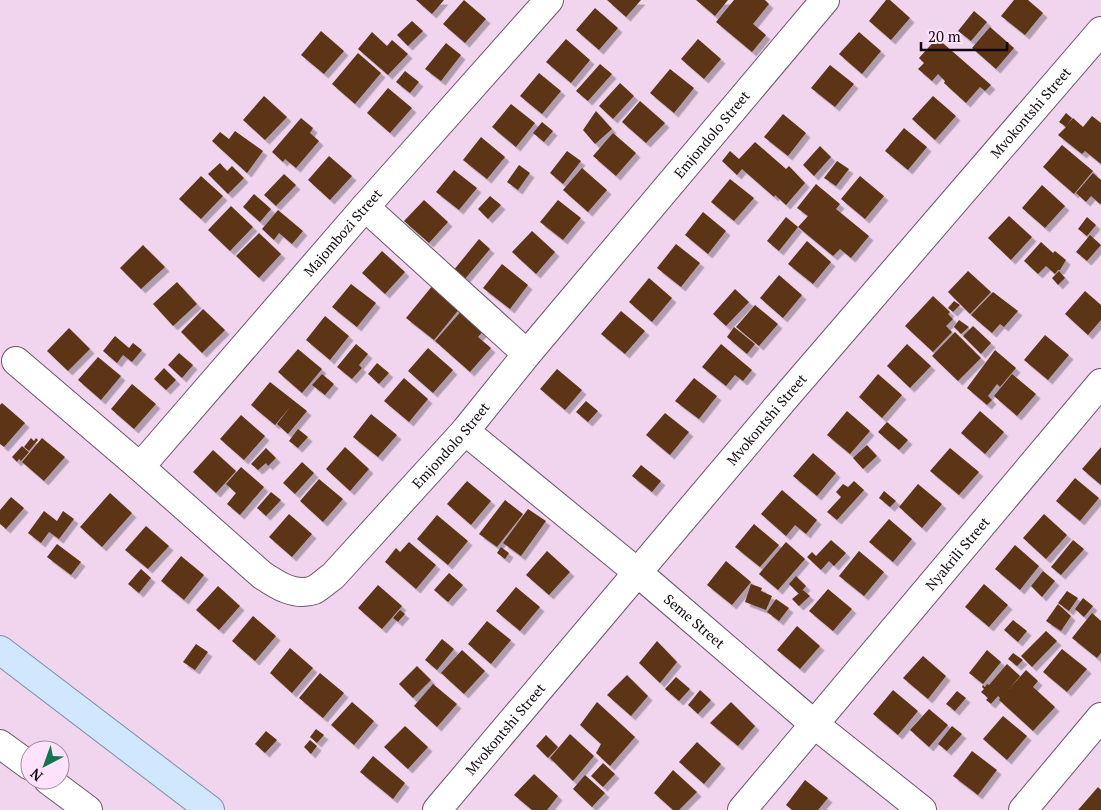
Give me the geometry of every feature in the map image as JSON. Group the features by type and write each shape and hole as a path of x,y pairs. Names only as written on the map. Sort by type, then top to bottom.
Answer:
{"main road":[{"path":"0,650 210,810"}],"street":[{"name":"Majombozi Street","path":"140,467 365,207 549,0"},
{"name":"Emjondolo Street","path":"16,362 140,467 262,575 281,587 298,592 314,590 333,576 465,431 527,354 825,0"},
{"name":"Mvokontshi Street","path":"437,810 784,399 1101,31"},
{"path":"365,207 527,354"},
{"name":"Nyakrili Street","path":"742,810 1101,383"},
{"name":"Seme Street","path":"465,431 637,572 814,724 922,810"},
{"path":"1023,810 1101,717"},
{"path":"0,744 20,759"},
{"path":"61,790 88,810"}],"building":[{"path":"416,0 444,0 432,14"},
{"path":"464,0 486,19 465,43 443,24"},
{"path":"607,0 641,0 626,17"},
{"path":"696,0 728,0 715,16"},
{"path":"734,0 765,0 769,4 753,24 766,35 752,52 716,22"},
{"path":"886,0 890,0 910,18 891,40 869,21"},
{"path":"1014,0 1028,0 1043,13 1025,35 1001,16"},
{"path":"595,8 618,28 599,50 576,30"},
{"path":"974,11 987,22 971,41 958,31"},
{"path":"412,21 423,31 408,46 397,35"},
{"path":"990,27 1014,48 996,69 972,48"},
{"path":"321,31 344,51 324,74 301,55"},
{"path":"372,32 387,46 392,40 408,54 388,75 358,49"},
{"path":"859,32 881,51 862,74 839,54"},
{"path":"937,38 991,85 985,91 980,87 966,103 944,83 945,81 938,74 932,81 918,69 924,63 919,58"},
{"path":"566,39 590,60 571,83 546,62"},
{"path":"698,39 721,59 704,79 681,59"},
{"path":"446,43 461,55 441,81 425,69"},
{"path":"358,53 381,73 355,104 332,84"},
{"path":"600,64 612,74 588,101 576,91"},
{"path":"830,65 854,84 835,107 811,88"},
{"path":"670,69 694,88 674,113 650,93"},
{"path":"405,71 419,82 410,93 396,82"},
{"path":"539,73 561,91 542,114 520,96"},
{"path":"620,83 634,96 613,119 599,106"},
{"path":"388,88 412,108 390,133 367,113"},
{"path":"264,96 287,117 265,140 243,120"},
{"path":"933,96 956,116 935,140 912,119"},
{"path":"640,101 665,123 646,143 622,122"},
{"path":"511,104 535,123 516,147 492,127"},
{"path":"596,111 612,129 595,144 583,130"},
{"path":"1066,113 1072,118 1067,125 1073,118 1083,127 1092,116 1101,123 1101,164 1085,151 1082,154 1058,135 1066,127 1059,122"},
{"path":"783,114 806,133 788,156 764,137"},
{"path":"301,118 313,128 310,133 319,141 296,168 285,159 283,162 272,152"},
{"path":"542,122 553,131 544,142 533,133"},
{"path":"904,128 927,147 908,170 885,151"},
{"path":"235,131 263,151 247,173 212,141 220,132 229,139"},
{"path":"613,133 636,153 616,176 593,156"},
{"path":"481,137 505,157 487,179 463,160"},
{"path":"755,142 786,169 789,166 805,183 786,205 742,169 737,175 722,161 730,151 739,159"},
{"path":"1062,145 1093,171 1074,194 1043,167"},
{"path":"820,146 831,157 814,176 803,165"},
{"path":"567,151 581,161 563,184 550,173"},
{"path":"329,156 352,176 330,200 308,180"},
{"path":"837,161 849,169 836,186 824,178"},
{"path":"220,163 227,171 232,166 244,178 228,194 208,174"},
{"path":"519,165 530,173 518,190 507,182"},
{"path":"582,168 607,190 588,212 563,190"},
{"path":"454,170 477,188 459,210 436,192"},
{"path":"1093,173 1101,180 1100,204 1091,196 1086,202 1076,193"},
{"path":"284,174 296,185 276,206 264,195"},
{"path":"201,176 223,196 201,219 179,199"},
{"path":"860,176 884,196 865,219 841,199"},
{"path":"730,179 754,198 734,221 711,202"},
{"path":"816,184 840,204 836,209 869,236 851,258 840,249 833,256 798,227 808,216 797,208"},
{"path":"1042,185 1065,206 1045,228 1022,208"},
{"path":"254,194 271,209 260,222 243,207"},
{"path":"490,196 501,205 488,219 478,209"},
{"path":"424,200 448,222 429,243 404,221"},
{"path":"558,200 581,218 563,240 540,222"},
{"path":"231,206 253,227 230,251 208,230"},
{"path":"278,210 303,231 292,244 279,233 274,240 262,229"},
{"path":"703,212 726,231 708,254 685,235"},
{"path":"1009,216 1032,237 1011,260 988,238"},
{"path":"786,217 798,227 779,251 767,241"},
{"path":"1087,217 1096,225 1087,236 1078,229"},
{"path":"532,231 555,252 536,274 512,252"},
{"path":"259,233 281,254 259,278 236,256"},
{"path":"1090,235 1101,245 1087,261 1076,252"},
{"path":"479,239 490,249 464,280 453,271"},
{"path":"807,241 831,262 813,284 788,264"},
{"path":"1041,242 1053,253 1055,251 1066,260 1055,274 1046,266 1038,274 1024,261"},
{"path":"676,244 700,263 681,287 657,268"},
{"path":"143,245 165,267 141,289 120,268"},
{"path":"382,251 405,272 385,294 362,273"},
{"path":"502,264 528,285 510,309 483,288"},
{"path":"968,271 991,292 970,314 948,292"},
{"path":"1059,271 1065,278 1058,285 1052,278"},
{"path":"779,275 802,295 783,318 760,298"},
{"path":"649,278 672,298 652,322 629,302"},
{"path":"177,282 197,304 173,326 153,304"},
{"path":"351,284 376,303 357,327 332,307"},
{"path":"433,285 461,307 434,340 406,318"},
{"path":"735,289 749,302 726,326 713,314"},
{"path":"1085,291 1101,305 1101,320 1088,335 1065,314"},
{"path":"993,292 1018,311 1004,327 1000,324 992,333 971,315"},
{"path":"933,296 950,312 948,314 953,319 946,326 952,332 933,352 905,326"},
{"path":"954,301 960,305 953,312 948,308"},
{"path":"755,305 778,324 759,346 736,327"},
{"path":"464,308 486,328 478,337 491,348 470,372 435,341"},
{"path":"203,309 225,330 202,353 181,332"},
{"path":"621,311 645,331 625,354 601,334"},
{"path":"325,316 349,336 330,360 306,340"},
{"path":"959,320 969,327 961,334 954,327"},
{"path":"973,326 991,343 981,354 963,336"},
{"path":"734,327 755,344 747,354 727,337"},
{"path":"69,328 90,349 68,371 47,351"},
{"path":"955,332 981,358 958,381 932,356"},
{"path":"1045,335 1069,355 1048,380 1024,360"},
{"path":"115,336 129,348 133,343 142,350 132,362 123,355 117,363 103,351"},
{"path":"356,344 368,354 359,365 362,368 352,379 337,367"},
{"path":"721,344 752,370 743,381 735,375 726,386 702,367"},
{"path":"907,344 931,366 910,388 887,366"},
{"path":"428,348 453,370 433,393 408,371"},
{"path":"298,349 322,369 302,393 278,372"},
{"path":"995,350 1016,368 1000,387 997,384 988,396 992,400 987,405 967,388"},
{"path":"179,353 193,365 182,378 168,365"},
{"path":"98,357 121,376 101,400 78,380"},
{"path":"377,363 389,373 379,384 368,374"},
{"path":"164,368 176,380 166,390 154,379"},
{"path":"557,369 582,390 565,410 540,389"},
{"path":"322,374 334,384 325,395 312,385"},
{"path":"878,374 902,395 882,418 859,397"},
{"path":"1012,374 1036,394 1017,416 994,396"},
{"path":"404,378 428,399 409,422 384,401"},
{"path":"694,378 717,396 699,419 675,401"},
{"path":"270,382 307,411 288,434 277,424 291,406 275,425 251,405"},
{"path":"132,384 156,404 134,429 111,409"},
{"path":"586,401 598,411 588,422 576,412"},
{"path":"2,403 25,423 4,447 0,444 0,405"},
{"path":"847,411 870,431 850,454 827,435"},
{"path":"980,411 1004,432 985,454 961,433"},
{"path":"665,413 689,432 670,455 646,435"},
{"path":"371,414 397,435 378,457 353,437"},
{"path":"241,415 265,436 244,460 220,439"},
{"path":"887,422 908,440 899,450 878,432"},
{"path":"298,429 308,437 298,448 289,441"},
{"path":"31,438 34,441 36,438 38,440 29,451 24,447"},
{"path":"42,438 65,457 44,481 22,462"},
{"path":"867,445 877,456 863,469 853,458"},
{"path":"22,446 29,452 21,461 19,459 17,462 12,457"},
{"path":"345,447 369,469 350,491 326,469"},
{"path":"1101,447 1101,485 1082,469"},
{"path":"266,448 276,458 268,466 266,463 258,470 251,464"},
{"path":"950,448 979,472 959,495 930,471"},
{"path":"213,450 236,471 216,493 193,472"},
{"path":"813,453 836,473 817,496 793,476"},
{"path":"302,462 314,473 295,494 283,483"},
{"path":"641,465 661,481 652,492 632,476"},
{"path":"241,467 264,487 240,515 227,504 236,493 226,484"},
{"path":"1075,478 1099,498 1080,521 1056,501"},
{"path":"319,479 343,499 323,522 300,501"},
{"path":"467,481 491,501 471,525 447,504"},
{"path":"854,481 864,490 837,520 827,512 841,497 836,492 843,484 848,487"},
{"path":"918,484 942,504 922,528 899,507"},
{"path":"782,490 817,520 806,534 795,525 786,536 761,514"},
{"path":"884,491 896,501 890,507 879,498"},
{"path":"271,492 281,500 266,516 257,508"},
{"path":"110,493 132,513 102,547 80,527"},
{"path":"11,497 24,508 6,529 0,524 0,510"},
{"path":"505,500 523,514 497,547 479,534"},
{"path":"528,509 546,521 521,556 503,543"},
{"path":"44,511 57,521 63,511 74,519 59,539 49,532 41,543 28,533"},
{"path":"289,514 312,534 292,557 269,537"},
{"path":"1044,514 1067,535 1046,559 1023,538"},
{"path":"437,515 468,541 448,565 417,539"},
{"path":"889,519 912,539 893,562 869,542"},
{"path":"754,524 779,545 760,567 735,547"},
{"path":"146,526 169,546 148,569 125,550"},
{"path":"831,540 846,553 834,566 829,561 821,570 807,557 812,552 816,556"},
{"path":"1073,540 1084,549 1061,575 1051,567"},
{"path":"409,542 436,565 416,589 385,562 396,548 400,552"},
{"path":"786,542 805,559 778,590 759,574"},
{"path":"57,544 81,562 71,575 47,557"},
{"path":"1015,545 1039,566 1020,590 995,569"},
{"path":"501,547 509,553 505,559 497,553"},
{"path":"547,551 570,572 549,595 526,575"},
{"path":"859,551 884,572 864,596 839,576"},
{"path":"181,556 204,575 184,600 161,581"},
{"path":"726,561 751,582 732,605 707,585"},
{"path":"141,569 151,578 139,593 128,584"},
{"path":"1043,571 1055,581 1042,597 1031,586"},
{"path":"449,573 463,585 448,602 434,590"},
{"path":"796,576 806,586 799,594 789,584"},
{"path":"751,584 762,588 761,591 772,596 766,610 745,602"},
{"path":"984,584 1008,605 989,627 965,607"},
{"path":"378,585 402,606 382,629 358,608"},
{"path":"218,586 240,606 219,630 196,610"},
{"path":"516,587 540,607 520,631 496,611"},
{"path":"828,589 852,609 833,631 809,611"},
{"path":"803,590 810,596 799,606 792,599"},
{"path":"1067,591 1078,598 1069,611 1058,603"},
{"path":"1083,598 1093,606 1084,617 1075,609"},
{"path":"776,599 789,608 779,621 767,612"},
{"path":"1058,604 1071,616 1061,631 1046,621"},
{"path":"400,610 405,614 398,622 393,618"},
{"path":"1092,613 1101,621 1101,653 1097,658 1072,638"},
{"path":"253,616 276,636 255,661 232,641"},
{"path":"1013,620 1027,631 1018,642 1004,630"},
{"path":"487,621 511,640 491,664 468,644"},
{"path":"797,626 820,646 800,669 777,650"},
{"path":"1046,631 1057,641 1032,667 1021,656"},
{"path":"442,639 454,649 437,670 425,660"},
{"path":"657,641 677,662 660,683 639,663"},
{"path":"196,644 208,652 195,670 183,662"},
{"path":"290,648 313,668 292,693 270,673"},
{"path":"1062,649 1087,669 1067,692 1043,672"},
{"path":"462,650 485,671 464,694 441,673"},
{"path":"987,650 1001,662 983,684 969,673"},
{"path":"1013,653 1023,660 1017,666 1008,659"},
{"path":"923,656 946,676 928,699 903,678"},
{"path":"1007,664 1020,676 1009,689 1026,670 1038,681 1033,687 1055,707 1033,731 999,700 998,696 991,704 986,700 988,698 981,692 984,689 983,685 985,687 987,684 989,685"},
{"path":"417,666 431,680 413,698 399,684"},
{"path":"320,673 344,693 323,718 299,698"},
{"path":"627,675 648,696 631,716 607,695"},
{"path":"676,677 690,689 679,701 665,689"},
{"path":"433,684 457,704 437,727 414,706"},
{"path":"700,690 711,700 698,714 688,705"},
{"path":"893,690 918,711 898,735 873,714"},
{"path":"957,691 966,698 955,711 946,704"},
{"path":"352,702 374,721 354,745 331,725"},
{"path":"597,702 635,737 610,766 596,753 601,744 580,725"},
{"path":"731,702 755,726 738,746 710,723"},
{"path":"929,709 948,725 929,747 910,730"},
{"path":"1003,716 1027,736 1007,760 983,739"},
{"path":"405,726 428,747 408,769 384,747"},
{"path":"952,726 962,734 947,751 938,744"},
{"path":"316,729 324,735 317,743 310,737"},
{"path":"266,731 277,740 265,753 255,744"},
{"path":"570,734 594,756 573,781 550,758"},
{"path":"546,735 558,747 548,758 536,746"},
{"path":"310,740 317,746 311,754 304,747"},
{"path":"697,742 721,764 704,784 679,762"},
{"path":"972,751 997,770 978,795 953,776"},
{"path":"373,756 405,783 393,799 360,772"},
{"path":"603,763 615,774 603,787 591,776"},
{"path":"673,770 697,792 679,810 673,810 654,793"},
{"path":"534,774 558,796 547,810 532,810 514,795"},
{"path":"585,775 605,793 592,807 573,789"},
{"path":"805,780 828,798 818,810 792,810 786,805"},
{"path":"1098,787 1101,790 1101,810 1078,810"}]}
